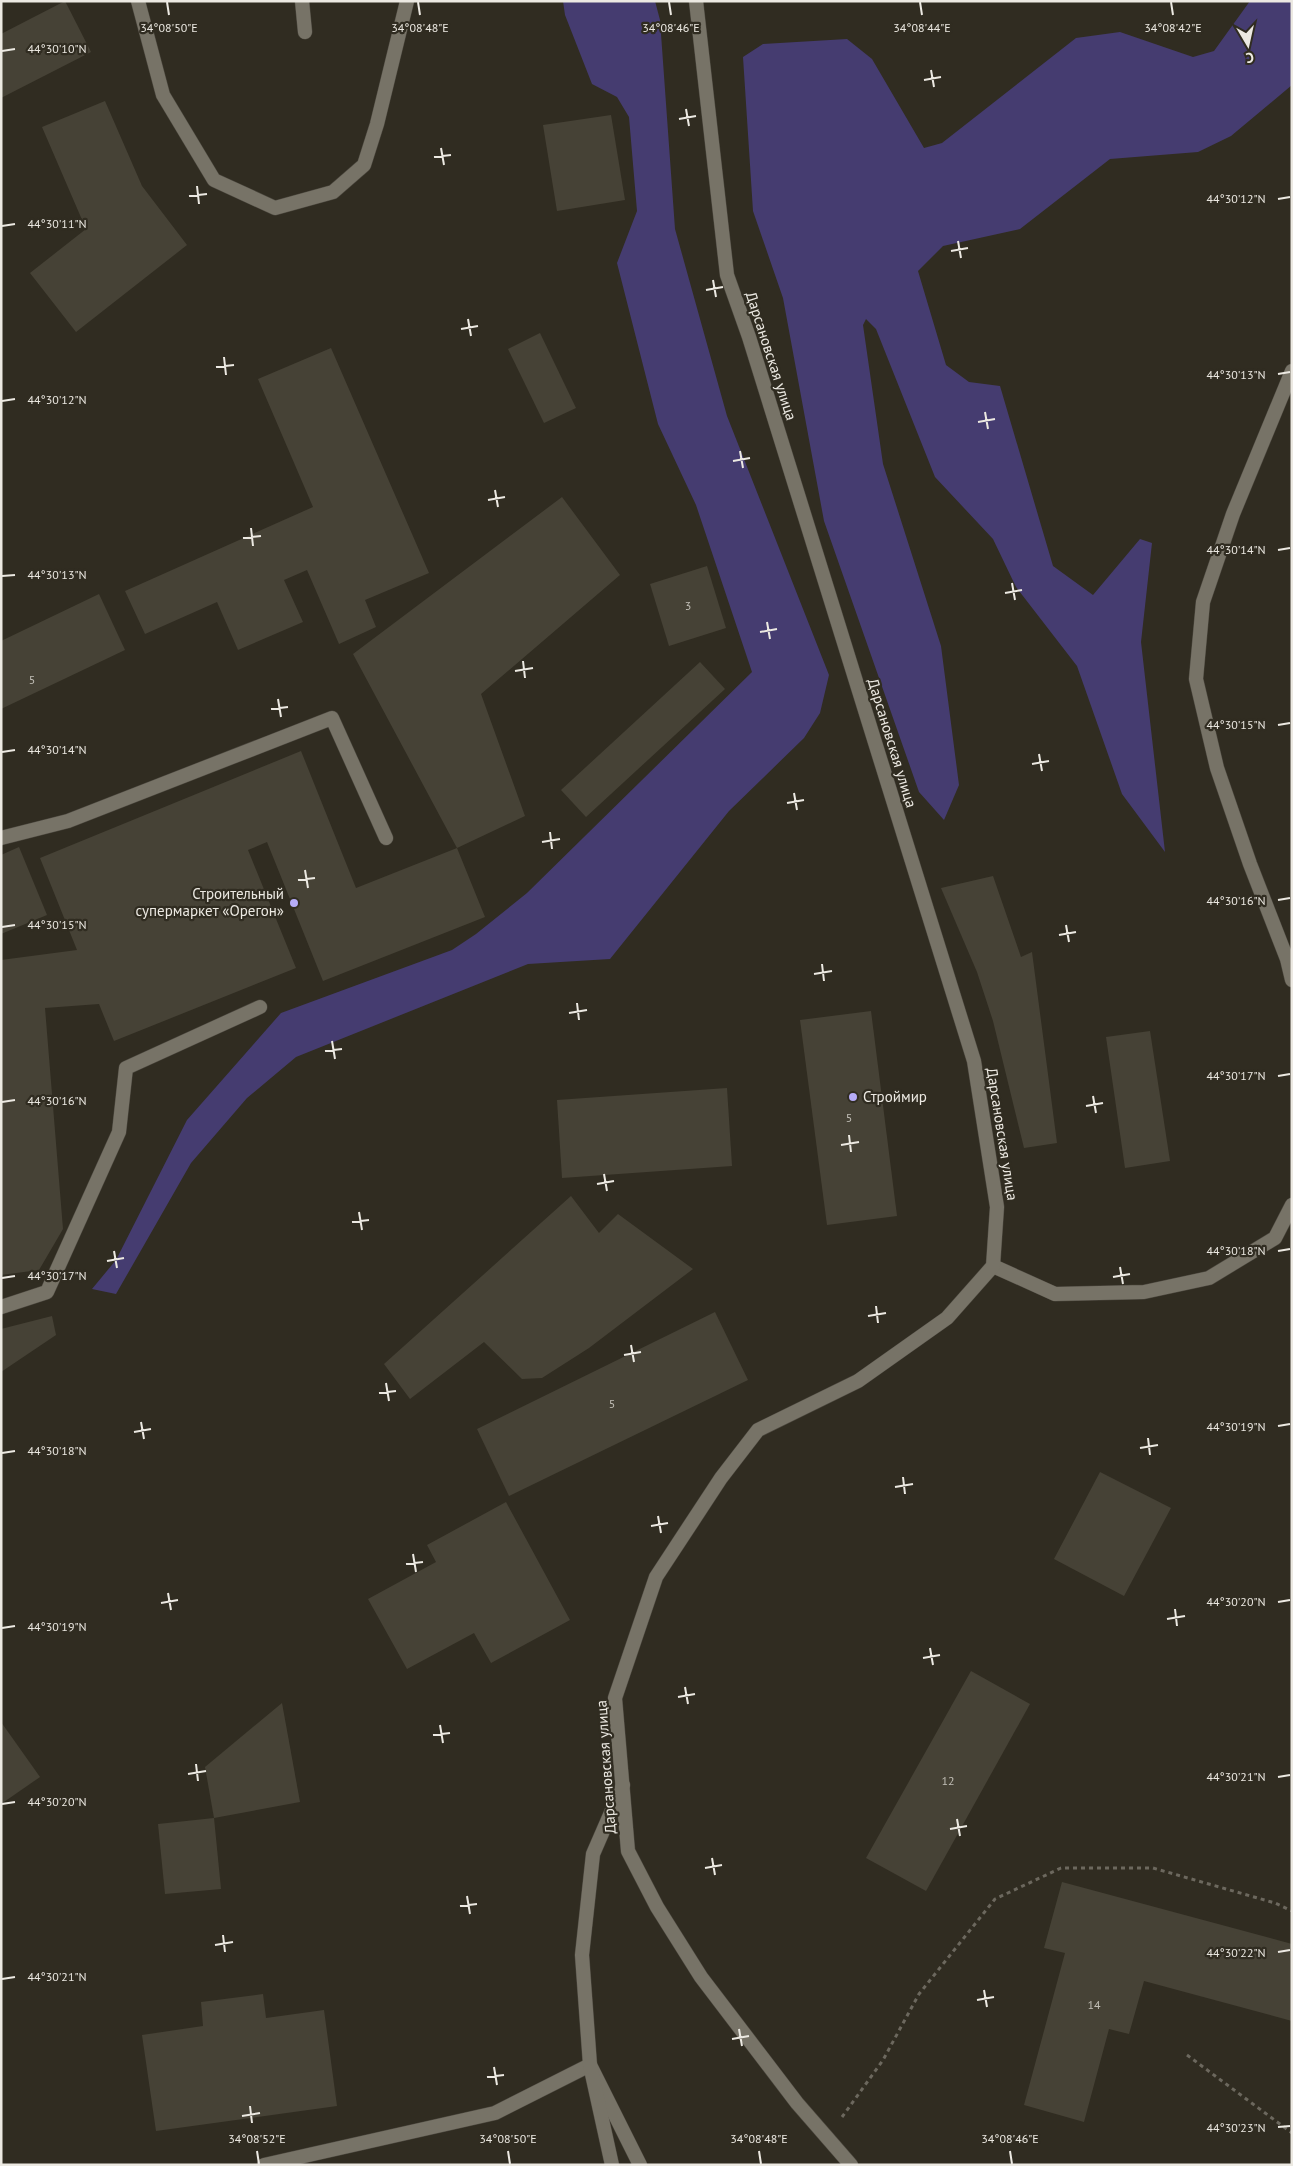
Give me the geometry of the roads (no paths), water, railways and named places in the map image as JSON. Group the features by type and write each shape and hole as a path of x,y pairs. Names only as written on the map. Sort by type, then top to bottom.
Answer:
{"street":[{"path":"138,1 163,95 214,180 275,208 334,192 364,165 377,124 407,1"},
{"path":"302,1 306,32"},
{"name":"Дарсановская улица","path":"696,1 727,275 758,366 974,1060 997,1207 993,1266 947,1318 858,1381 758,1430 720,1478 656,1577 615,1698 628,1851 657,1907 701,1977 797,2103 850,2165"},
{"path":"1292,371 1233,514 1203,602 1196,679 1217,768 1250,864 1287,959 1292,980"},
{"path":"1,838 68,821 332,718 386,838"},
{"path":"1,1307 47,1292 119,1132 126,1068 260,1007"},
{"path":"993,1266 1056,1294 1144,1292 1209,1278 1275,1238 1292,1205"},
{"path":"612,2165 590,2065 582,1955 593,1854 623,1784"},
{"path":"264,2165 495,2113 590,2065"},
{"path":"590,2065 640,2165"}],"place":[{"name":"Строительный супермаркет «Орегон»","path":"294,903"},
{"name":"Строймир","path":"853,1097"}]}
